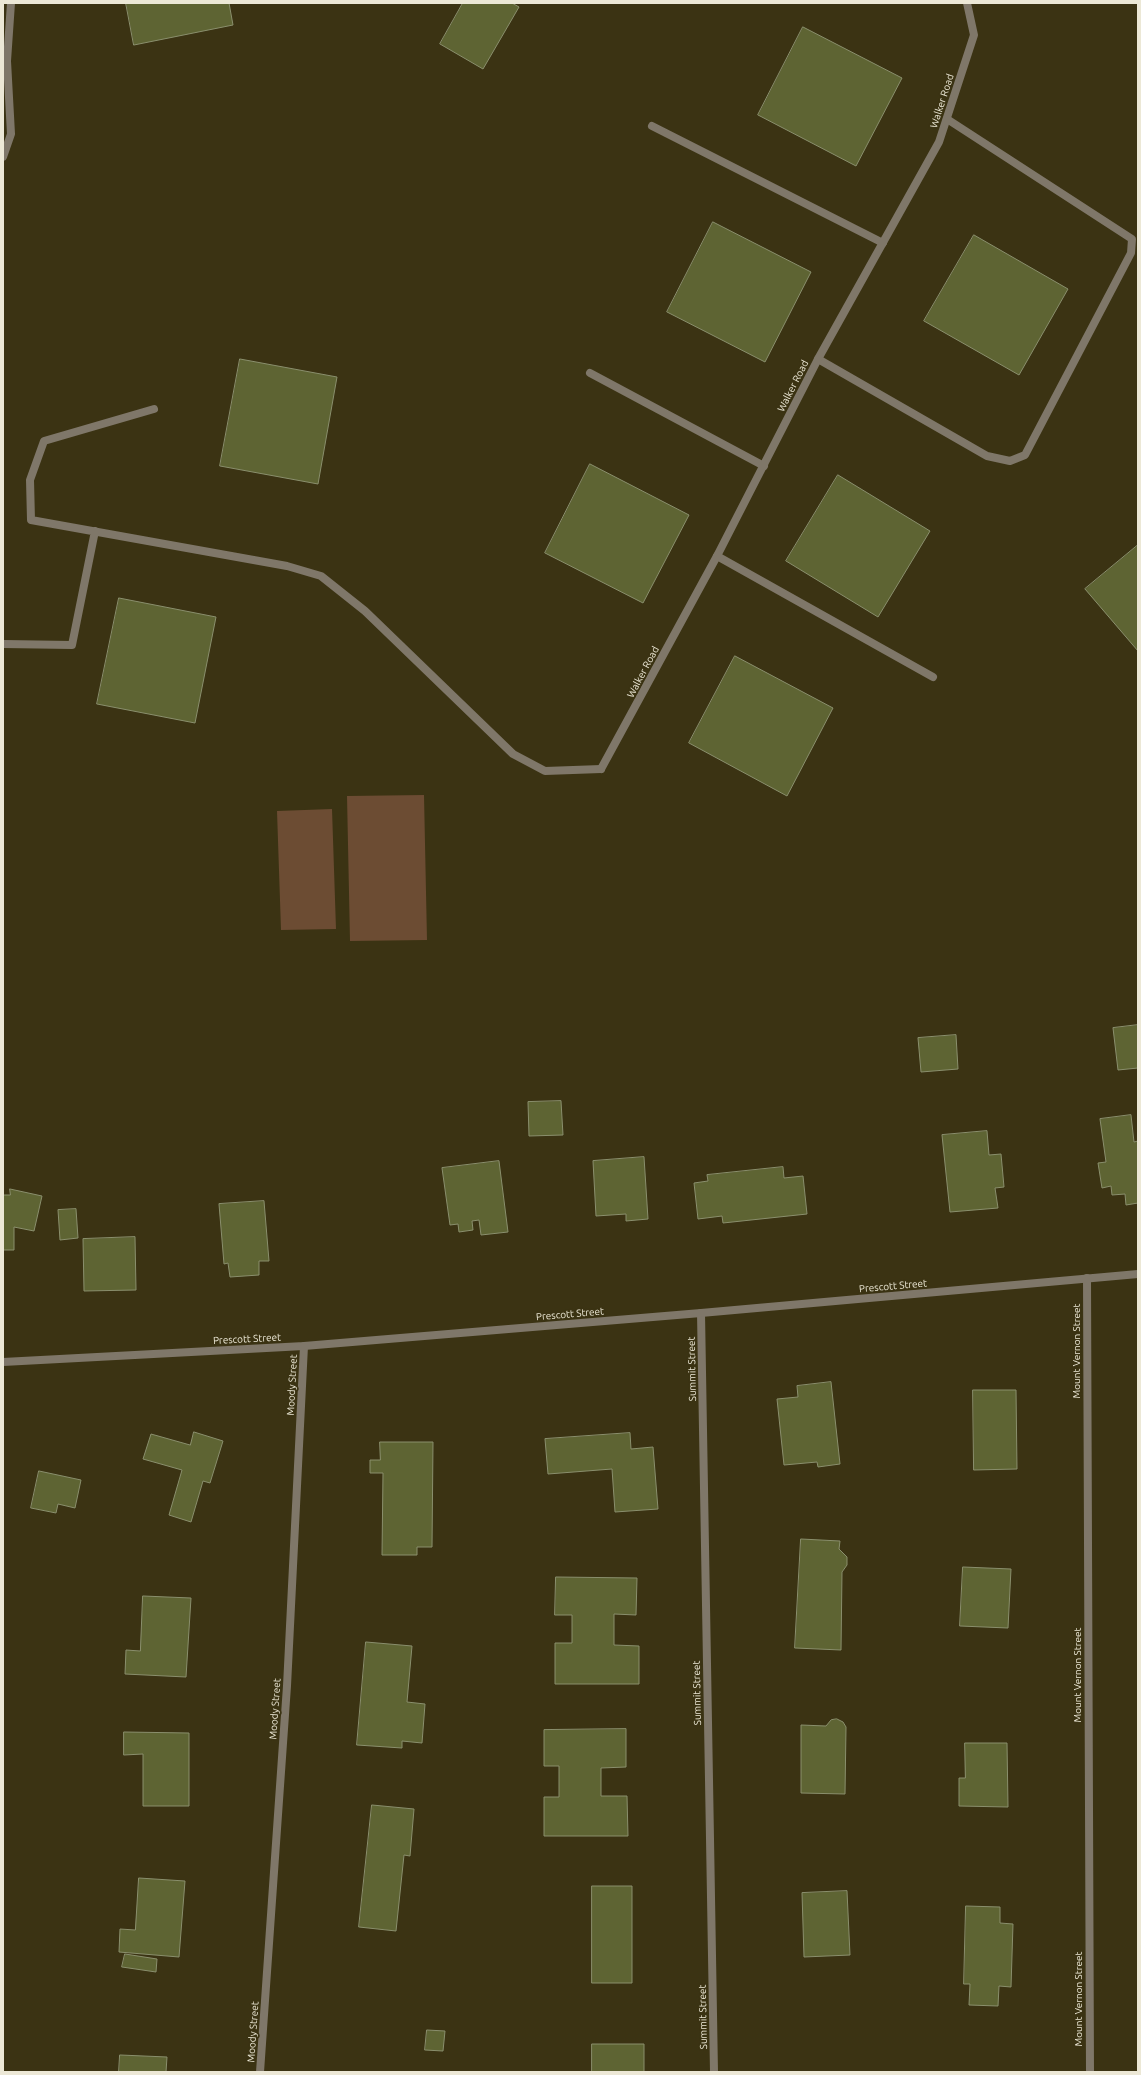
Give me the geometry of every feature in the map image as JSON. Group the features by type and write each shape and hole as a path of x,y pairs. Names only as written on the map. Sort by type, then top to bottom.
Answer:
{"street":[{"path":"3,157 10,134 7,61 12,3"},
{"name":"Walker Road","path":"95,531 287,566 321,576 365,611 513,754 545,771 601,770 717,556 818,359 939,142 974,35 968,3"},
{"path":"818,359 987,456 1010,461 1025,455 1131,254 1132,239 947,119"},
{"path":"652,126 883,243"},
{"path":"590,373 764,466"},
{"path":"3,644 72,646 95,531 31,520 30,480 44,441 154,410"},
{"path":"717,556 933,677"},
{"name":"Prescott Street","path":"3,1362 304,1346 701,1313 1138,1274"},
{"name":"Mount Vernon Street","path":"1087,1278 1090,2072"},
{"name":"Summit Street","path":"701,1313 714,2072"},
{"name":"Moody Street","path":"260,2072 287,1686 304,1346"}],"shaded area":[{"path":"424,795 427,940 350,941 347,796"},
{"path":"332,809 336,929 281,930 277,811"}],"building":[{"path":"126,3 229,3 233,25 134,45"},
{"path":"463,3 512,3 519,7 483,69 440,44"},
{"path":"803,27 902,78 856,166 758,115"},
{"path":"713,222 811,272 765,362 667,312"},
{"path":"974,235 1068,289 1019,375 924,321"},
{"path":"240,359 337,377 318,484 220,466"},
{"path":"590,464 689,515 643,603 545,553"},
{"path":"838,475 930,531 878,617 786,561"},
{"path":"1138,545 1138,651 1085,589"},
{"path":"119,598 216,617 195,723 97,704"},
{"path":"735,656 833,708 787,796 689,743"},
{"path":"1138,1025 1138,1068 1118,1070 1113,1028"},
{"path":"956,1035 958,1069 921,1072 918,1038"},
{"path":"561,1101 563,1135 529,1136 528,1102"},
{"path":"1131,1115 1134,1142 1138,1141 1138,1203 1126,1205 1125,1194 1112,1195 1111,1186 1102,1188 1098,1163 1106,1162 1100,1119"},
{"path":"987,1131 989,1155 1001,1154 1004,1187 995,1188 998,1208 950,1212 942,1135"},
{"path":"644,1157 648,1219 626,1221 626,1214 596,1216 593,1161"},
{"path":"499,1161 508,1232 481,1235 479,1220 472,1221 473,1230 459,1232 458,1224 450,1225 442,1168"},
{"path":"783,1167 784,1178 803,1176 807,1214 723,1223 722,1216 698,1219 694,1183 708,1181 707,1175"},
{"path":"10,1189 42,1196 34,1231 14,1227 14,1250 3,1250 3,1195 10,1195"},
{"path":"264,1201 269,1261 259,1261 259,1275 230,1277 228,1263 224,1264 219,1204"},
{"path":"76,1209 78,1238 60,1240 58,1210"},
{"path":"135,1237 136,1290 84,1291 83,1239"},
{"path":"831,1382 840,1464 818,1467 817,1462 784,1465 777,1399 798,1397 797,1386"},
{"path":"973,1390 1016,1390 1017,1469 974,1470"},
{"path":"194,1432 223,1441 210,1483 203,1481 191,1522 169,1515 182,1470 143,1459 151,1434 190,1445"},
{"path":"630,1433 631,1449 653,1447 658,1509 615,1512 612,1469 548,1474 545,1439"},
{"path":"380,1442 433,1442 432,1547 417,1547 417,1555 382,1555 383,1473 370,1473 370,1460 380,1460"},
{"path":"39,1471 81,1480 75,1508 58,1504 56,1513 31,1508"},
{"path":"801,1539 840,1541 839,1549 847,1557 847,1565 842,1572 841,1650 795,1648"},
{"path":"963,1567 1011,1569 1008,1628 960,1626"},
{"path":"556,1577 637,1578 636,1615 614,1614 614,1645 639,1646 639,1684 555,1684 555,1643 572,1643 572,1615 555,1615"},
{"path":"143,1596 191,1598 186,1677 125,1674 126,1650 140,1651"},
{"path":"366,1642 412,1646 407,1702 425,1704 422,1743 402,1741 402,1748 357,1745"},
{"path":"837,1719 843,1722 846,1727 845,1794 801,1793 801,1725 826,1726 831,1720"},
{"path":"626,1729 626,1767 601,1768 601,1796 627,1796 628,1836 544,1836 544,1797 559,1797 559,1766 544,1766 544,1730"},
{"path":"124,1732 189,1733 189,1806 143,1806 143,1754 124,1755"},
{"path":"965,1743 1007,1743 1008,1807 959,1806 959,1778 965,1778"},
{"path":"372,1805 414,1809 410,1856 404,1855 396,1931 359,1927"},
{"path":"139,1878 185,1881 179,1957 119,1952 120,1929 135,1930"},
{"path":"592,1886 632,1886 632,1983 592,1983"},
{"path":"847,1891 850,1955 804,1957 802,1893"},
{"path":"966,1906 1000,1907 1000,1923 1013,1924 1011,1987 999,1986 998,2006 969,2005 970,1984 964,1984"},
{"path":"125,1954 157,1959 156,1972 122,1967"},
{"path":"427,2030 445,2031 443,2051 425,2050"},
{"path":"592,2044 644,2044 644,2072 592,2072"},
{"path":"120,2055 167,2057 166,2072 119,2072"}]}
